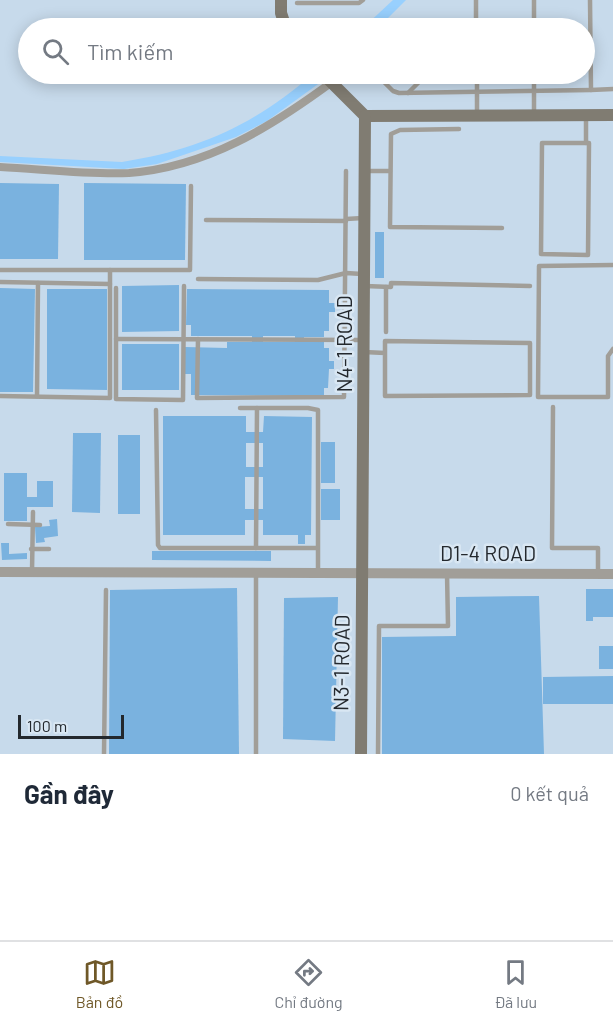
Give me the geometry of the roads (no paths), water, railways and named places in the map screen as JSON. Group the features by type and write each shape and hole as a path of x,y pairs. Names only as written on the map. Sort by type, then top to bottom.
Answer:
{"main road":[{"path":"280,0 283,18"},
{"path":"334,84 365,116 613,115"},
{"name":"N4-1 ROAD","path":"363,573 365,116"},
{"name":"N3-1 ROAD","path":"361,754 363,573"}],"street":[{"path":"0,167 98,173 129,172 163,167 221,150 244,140 290,113 321,84"},
{"name":"D1-4 ROAD","path":"0,572 613,574"}],"lane":[{"path":"297,3 360,3 363,0"},
{"path":"476,0 476,18"},
{"path":"534,0 534,18"},
{"path":"591,0 591,18"},
{"path":"386,84 395,92 408,93 613,89"},
{"path":"408,93 417,84"},
{"path":"477,84 477,114"},
{"path":"534,84 534,115"},
{"path":"591,84 591,90"},
{"path":"586,115 586,143 589,143 588,255 541,255 542,143 586,143"},
{"path":"459,129 393,132 390,136 390,227 502,228"},
{"path":"198,339 197,398 344,397 346,171"},
{"path":"366,171 390,171"},
{"path":"0,270 190,270 190,186"},
{"path":"206,220 366,218"},
{"path":"613,265 539,266 538,397 608,398 608,356 613,350"},
{"path":"30,270 30,283"},
{"path":"69,270 69,283"},
{"path":"0,396 110,398 110,270"},
{"path":"198,279 318,280 346,273 391,287 391,283 530,285"},
{"path":"0,282 110,284"},
{"path":"37,396 38,283"},
{"path":"116,288 116,399 183,400 184,286"},
{"path":"386,286 386,332"},
{"path":"116,339 345,340 385,353"},
{"path":"385,341 530,343 530,395 385,396 385,353 385,341"},
{"path":"553,407 552,548 598,548 598,574"},
{"path":"240,408 318,410 318,573"},
{"path":"256,548 257,408"},
{"path":"156,410 158,544 160,548 317,548"},
{"path":"32,572 33,512"},
{"path":"8,525 40,525"},
{"path":"32,549 49,549"},
{"path":"256,572 256,754"},
{"path":"378,754 379,627 448,627 447,573"},
{"path":"104,754 106,590"}],"water":[{"path":"393,0 406,0 388,18 374,18"},
{"path":"301,84 318,84 267,121 236,137 157,164 124,169 0,162 0,156 122,162 150,157 224,133 269,108"}]}
